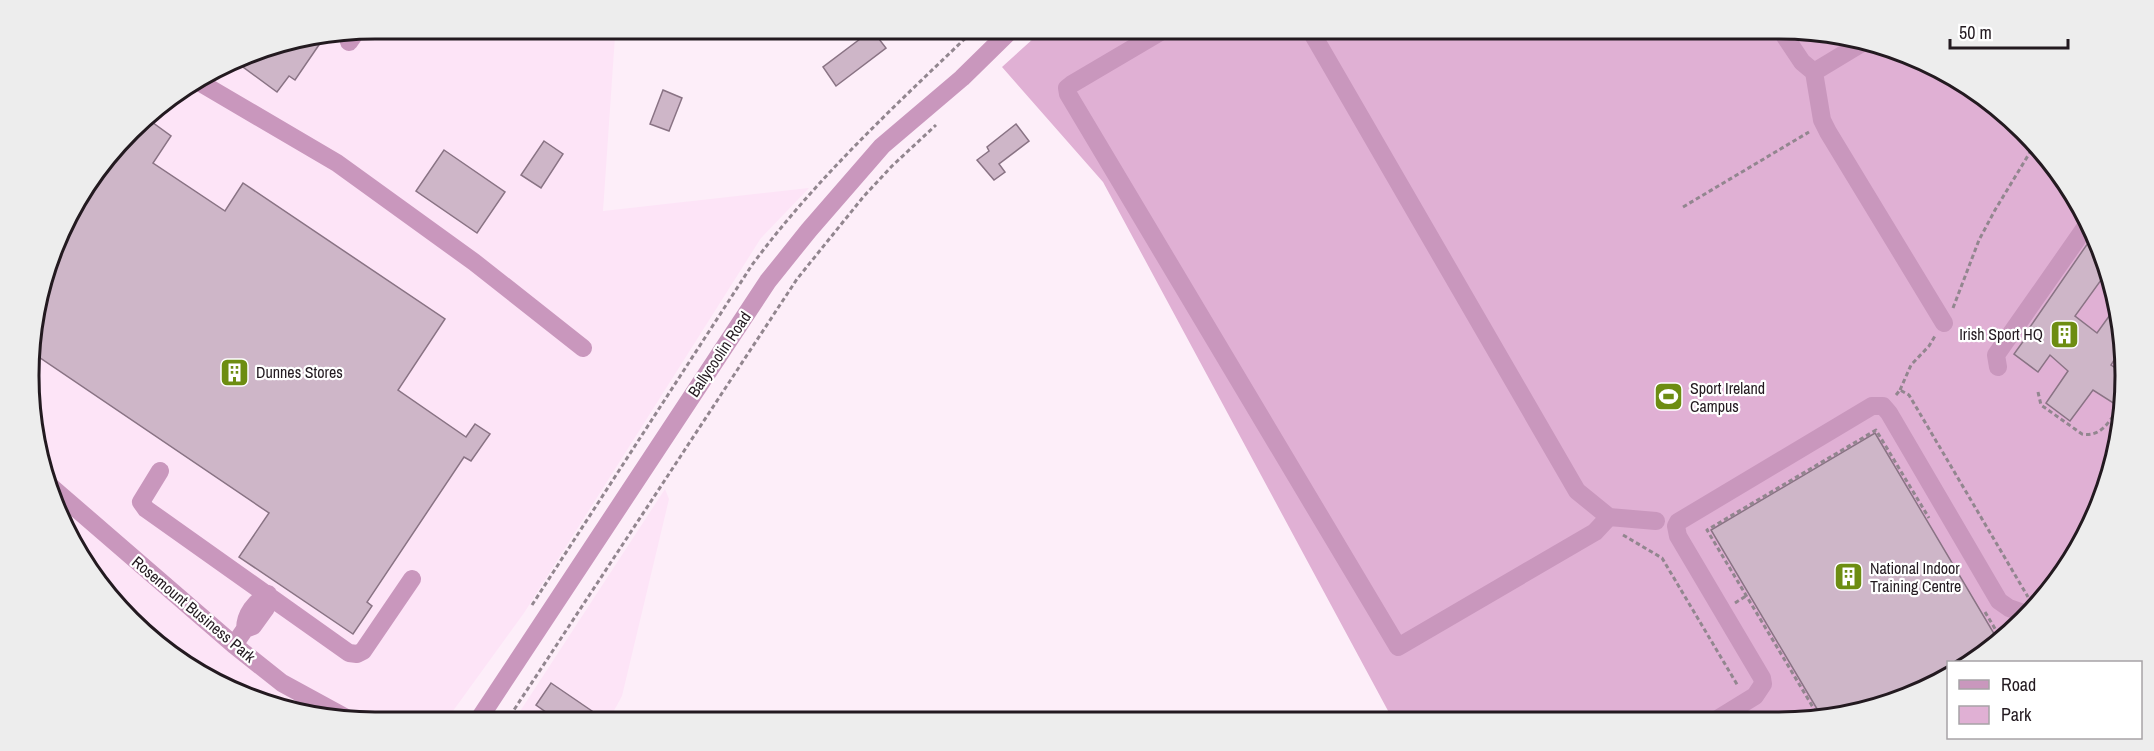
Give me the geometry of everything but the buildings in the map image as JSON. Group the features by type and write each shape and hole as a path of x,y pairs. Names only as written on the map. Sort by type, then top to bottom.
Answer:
{"street":[{"name":"Ballycoolin Road","path":"484,712 768,280 882,146 962,78 1013,39"},
{"path":"1148,39 1072,84 1067,88 1068,94 1398,647 1595,531 1609,517"},
{"path":"1315,39 1577,491 1609,517 1656,521"},
{"path":"1787,39 1802,62 1814,72 1823,123 1944,323"},
{"path":"1814,72 1855,47"},
{"path":"205,85 337,163 474,262 582,348"},
{"path":"1998,367 1996,355 2082,232"},
{"path":"1728,712 1760,690 1763,684 1762,678 1678,536 1676,530 1678,522 1872,406 1880,405 1886,409 1999,601 2018,611"},
{"path":"160,471 141,502 142,505 349,653 357,654 363,651 412,579"},
{"name":"Rosemount Business Park","path":"61,495 234,645 282,683 327,708"},
{"path":"234,645 245,629 253,626 266,608 268,594"}],"path":[{"path":"513,712 796,279 864,196 943,118"},
{"path":"1683,207 1823,123"},
{"path":"1886,409 1900,390 1911,365 1929,346 1953,308 1979,240 2030,153"},
{"path":"1900,390 1909,395 2021,608"},
{"path":"2038,392 2042,405 2082,434 2089,435 2098,432 2105,428 2112,417"},
{"path":"1814,710 1707,530 1876,430 1931,521"},
{"path":"1609,517 1620,533 1662,558 1747,700"},
{"path":"1985,612 1996,631"}],"shaded area":[{"path":"376,39 615,39 603,211 809,188 761,238 524,613 452,712 376,712 310,706 288,701 247,686 207,667 189,655 138,613 109,580 84,544 57,484 50,463 42,419 40,353 50,288 65,247 84,207 109,171 154,123 207,84 267,57 288,50 332,42"},
{"path":"665,489 669,499 622,696 613,712 520,712"}],"green space":[{"name":"Sport Ireland Campus","path":"1033,39 1778,39 1844,45 1887,57 1947,84 2000,123 2045,171 2070,207 2080,227 2104,288 2114,353 2112,419 2104,463 2097,484 2070,544 2045,580 2016,613 1965,655 1956,661 1947,661 1947,667 1907,686 1866,701 1822,709 1778,712 1389,712 1103,182 1002,67"}],"place":[{"name":"Irish Sport HQ","path":"2064,334"},
{"name":"Dunnes Stores","path":"235,372"},
{"name":"Sport Ireland Campus","path":"1669,397"},
{"name":"National Indoor Training Centre","path":"1849,577"}]}
